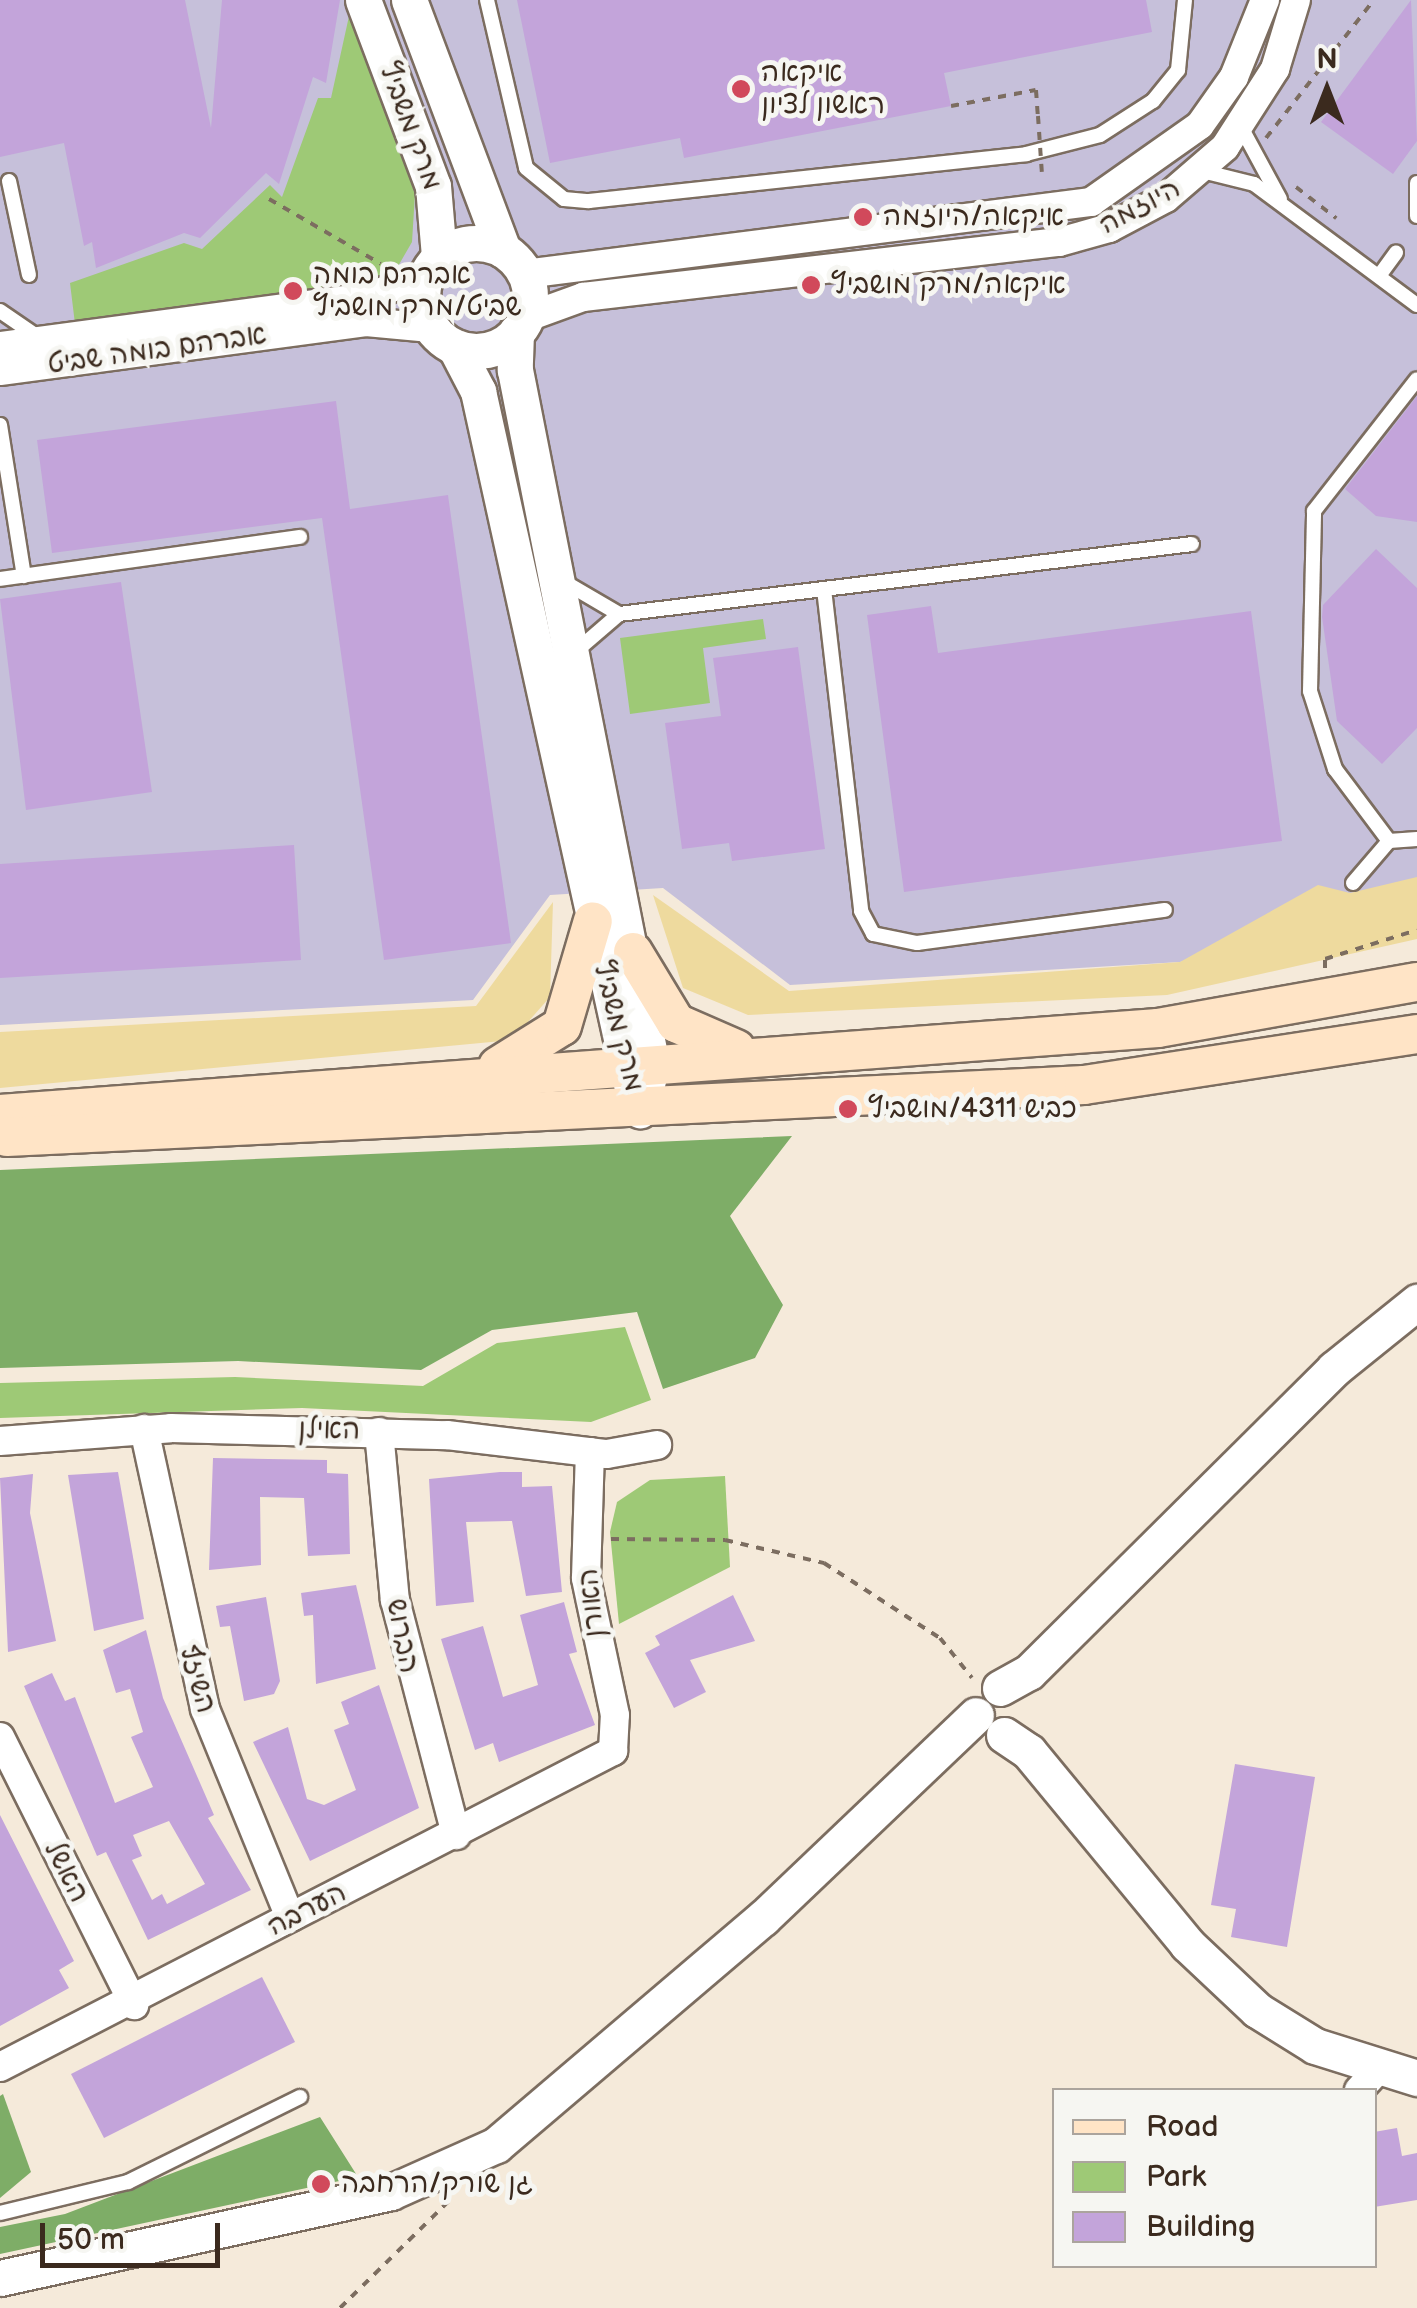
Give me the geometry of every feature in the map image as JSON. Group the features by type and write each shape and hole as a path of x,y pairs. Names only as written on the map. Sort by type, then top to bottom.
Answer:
{"main road":[{"path":"459,1078 522,1058 562,1026 593,921"},
{"path":"633,952 665,1010 690,1035 768,1054"},
{"path":"0,1114 1158,1028 1325,1003 1417,982"},
{"path":"0,1138 640,1110 1138,1080 1411,1037"}],"street":[{"name":"מרק משביץ","path":"363,0 433,186 433,265 422,308 478,391 593,921 637,1066"},
{"name":"מרק משביץ","path":"409,0 514,262 520,325 515,370 561,580 633,952 640,1110"},
{"name":"היוזמה","path":"514,262 1092,202 1139,176 1200,125 1234,77 1265,0"},
{"name":"היוזמה","path":"520,325 584,297 1058,242 1139,214 1202,171 1241,128 1275,69 1296,0"},
{"path":"433,265 464,244 514,262"},
{"name":"אברהם בומה שביט","path":"0,346 392,291 433,265"},
{"name":"אברהם בומה שביט","path":"0,371 366,322 443,337"},
{"path":"443,337 480,351 520,325"},
{"path":"0,2278 391,2192 496,2146 1001,1714 1334,1369 1417,1302"},
{"name":"האילן","path":"0,1440 144,1429 379,1432 590,1452 657,1445"},
{"name":"השיזף","path":"144,1429 205,1710 290,1917"},
{"name":"הברוש","path":"379,1432 394,1600 456,1835"},
{"name":"האורן","path":"590,1452 590,1622 615,1714 613,1751"},
{"path":"1001,1714 1187,1944 1257,2010 1368,2081 1417,2078"},
{"name":"האשל","path":"0,1738 134,2004"},
{"name":"הערבה","path":"0,2068 134,2004 290,1917 613,1751"}],"lane":[{"path":"487,0 526,168 564,199 589,201 1026,154 1100,135 1153,101 1178,70 1185,0"},
{"path":"1241,128 1283,204"},
{"path":"1202,171 1254,184 1417,304"},
{"path":"11,180 29,275"},
{"path":"1417,183 1417,216"},
{"path":"1379,276 1396,253"},
{"path":"0,310 43,340"},
{"path":"1389,841 1335,770 1310,691 1314,511 1417,379"},
{"path":"0,425 24,576"},
{"path":"0,579 300,537"},
{"path":"574,652 619,614 1192,544"},
{"path":"561,580 619,614"},
{"path":"824,589 861,911 874,934 917,943 1165,910"},
{"path":"1353,883 1389,841 1417,840"},
{"path":"0,2214 128,2182 300,2097"}],"path":[{"path":"1253,154 1374,0"},
{"path":"951,106 1036,90 1042,175"},
{"path":"269,200 380,262 392,291"},
{"path":"1325,1003 1325,959 1417,930"},
{"path":"587,1538 725,1540 824,1564 940,1638 1001,1714"},
{"path":"340,2308 460,2188"}],"shaded area":[{"path":"0,0 1417,0 1417,898 1180,962 790,985 663,888 550,895 473,1000 0,1025"}],"green space":[{"path":"351,7 415,194 412,242 397,268 369,281 75,324 70,283 184,243 202,249 270,185 282,197 318,98 331,98"},
{"path":"763,619 766,639 703,648 710,703 630,714 620,638"},
{"path":"792,1136 730,1216 783,1305 755,1358 663,1389 637,1312 492,1330 421,1370 238,1361 0,1368 0,1170"},
{"path":"625,1327 651,1400 591,1422 302,1408 0,1418 0,1383 235,1377 423,1386 497,1343"},
{"path":"725,1476 730,1567 619,1624 610,1532 617,1502 650,1480"},
{"path":"3,2094 31,2172 0,2198 0,2096"},
{"path":"320,2117 358,2177 0,2254 0,2227 65,2214"}],"sand":[{"path":"1417,877 1417,939 1167,995 748,1015 683,988 653,895 789,991 1180,962 1318,885 1350,893"},
{"path":"553,902 550,997 512,1040 0,1088 0,1032 476,1006"}],"building":[{"path":"0,0 185,0 211,128 222,0 340,0 326,83 313,77 279,184 266,173 200,238 184,233 96,268 92,242 84,246 64,143 0,157"},
{"name":"איקאה ראשון לציון","path":"517,0 1146,0 1152,32 944,73 951,106 684,158 680,138 550,163"},
{"path":"1411,0 1417,141 1393,174 1321,122"},
{"path":"1417,396 1417,522 1376,516 1345,489"},
{"path":"336,401 350,509 448,495 511,943 384,960 322,518 52,553 37,440"},
{"path":"1376,549 1417,588 1417,728 1382,764 1337,721 1322,617 1323,605"},
{"path":"121,582 152,792 26,810 0,599"},
{"path":"931,606 938,653 1251,611 1282,841 904,892 867,615"},
{"path":"798,647 825,849 732,861 729,843 682,849 665,723 721,716 713,658"},
{"path":"294,845 301,960 0,978 0,864"},
{"path":"213,1458 327,1460 327,1473 348,1474 350,1554 308,1556 304,1498 260,1497 261,1565 209,1570"},
{"path":"118,1472 144,1619 94,1631 68,1475"},
{"path":"522,1472 522,1487 552,1486 562,1592 526,1596 512,1521 466,1522 474,1602 436,1606 429,1479"},
{"path":"33,1474 30,1513 56,1641 8,1652 0,1478"},
{"path":"356,1585 376,1669 316,1684 313,1615 304,1616 301,1593"},
{"path":"733,1595 755,1641 690,1660 706,1692 674,1708 645,1653 660,1645 655,1636"},
{"path":"266,1597 280,1681 274,1694 244,1701 230,1626 220,1627 216,1606"},
{"path":"564,1602 577,1652 569,1654 595,1725 499,1762 493,1743 475,1750 441,1639 483,1626 503,1697 538,1685 520,1615"},
{"path":"146,1630 163,1698 214,1815 208,1818 251,1890 148,1940 106,1852 97,1856 24,1686 52,1673 65,1701 75,1697 115,1803 153,1787 131,1737 143,1732 130,1689 116,1693 103,1650","holes":["169,1821 205,1884 167,1904 162,1894 152,1900 132,1860 142,1856 133,1835"]},
{"path":"379,1685 419,1808 310,1861 253,1742 288,1727 307,1799 324,1805 356,1790 334,1730 349,1724 341,1702"},
{"path":"1235,1764 1315,1777 1287,1947 1231,1937 1236,1909 1211,1905"},
{"path":"0,1815 74,1961 59,1970 69,1988 0,2026"},
{"path":"262,1977 295,2042 104,2138 71,2074"},
{"path":"1397,2128 1402,2156 1417,2153 1417,2200 1377,2207 1377,2131"}],"place":[{"name":"איקאה ראשון לציון","path":"741,89"},
{"name":"איקאה/היוזמה","path":"863,217"},
{"name":"איקאה/מרק מושביץ","path":"811,285"},
{"name":"אברהם בומה שביט/מרק מושביץ","path":"293,291"},
{"name":"כביש 4311/מושביץ","path":"848,1109"},
{"name":"גן שורק/הרחבה","path":"321,2184"}]}
